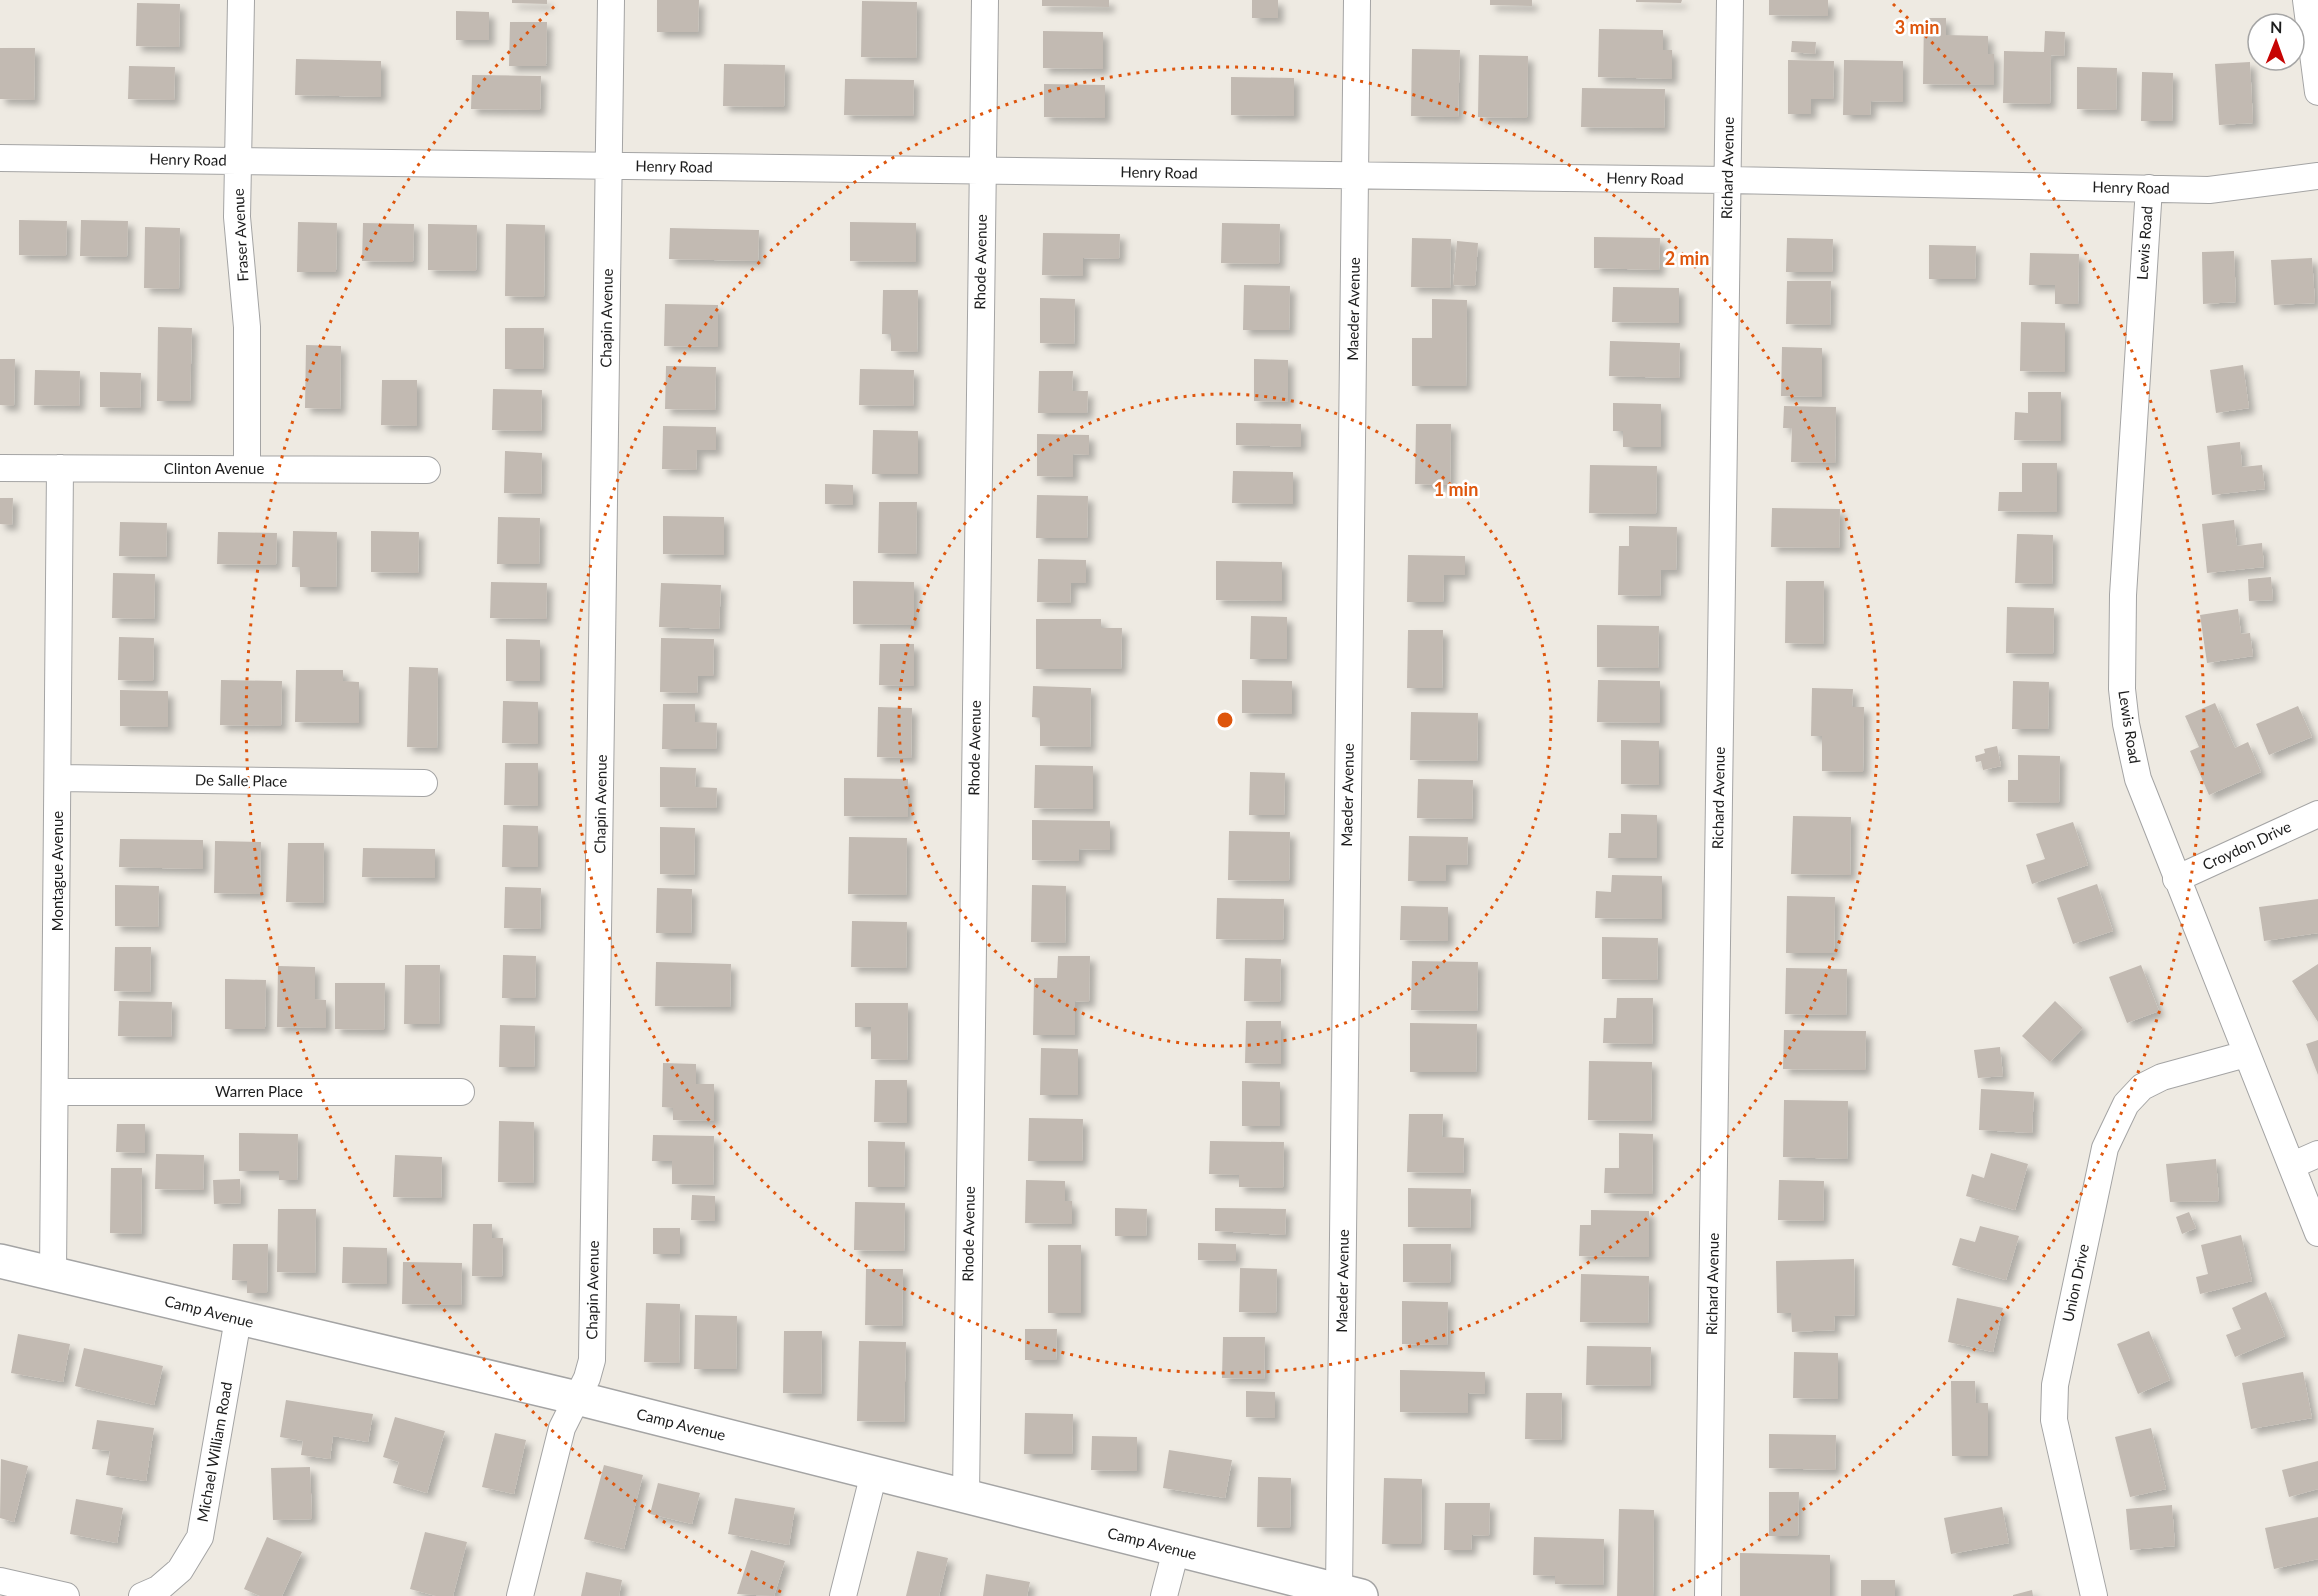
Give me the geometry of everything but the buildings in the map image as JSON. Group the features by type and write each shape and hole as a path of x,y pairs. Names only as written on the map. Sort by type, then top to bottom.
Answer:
{"street":[{"name":"Fraser Avenue","path":"241,0 237,217 247,327 248,469"},
{"name":"Chapin Avenue","path":"520,1596 562,1428 592,1360 611,0"},
{"name":"Rhode Avenue","path":"966,1497 985,0"},
{"name":"Maeder Avenue","path":"1350,1593 1357,0"},
{"name":"Richard Avenue","path":"1708,1596 1730,0"},
{"path":"2306,0 2318,92"},
{"name":"Henry Road","path":"0,158 1728,180 2210,190 2318,176"},
{"name":"Lewis Road","path":"2149,188 2123,595 2122,689 2126,724 2138,779 2246,1054 2293,1165 2318,1233"},
{"name":"Clinton Avenue","path":"0,468 427,470"},
{"name":"Montague Avenue","path":"53,1274 57,1092 60,468"},
{"name":"De Salle Place","path":"58,778 424,783"},
{"name":"Croydon Drive","path":"2176,879 2318,814"},
{"name":"Union Drive","path":"2094,1596 2054,1419 2055,1385 2105,1148 2126,1104 2142,1087 2162,1077 2246,1054"},
{"name":"Warren Place","path":"57,1092 460,1092"},
{"path":"2293,1165 2318,1154"},
{"name":"Camp Avenue","path":"0,1261 577,1398 1350,1593"},
{"name":"Michael William Road","path":"142,1596 158,1588 180,1570 200,1537 238,1319"},
{"path":"843,1596 874,1473"},
{"path":"1164,1596 1176,1550"},
{"path":"0,1581 66,1596"}]}
